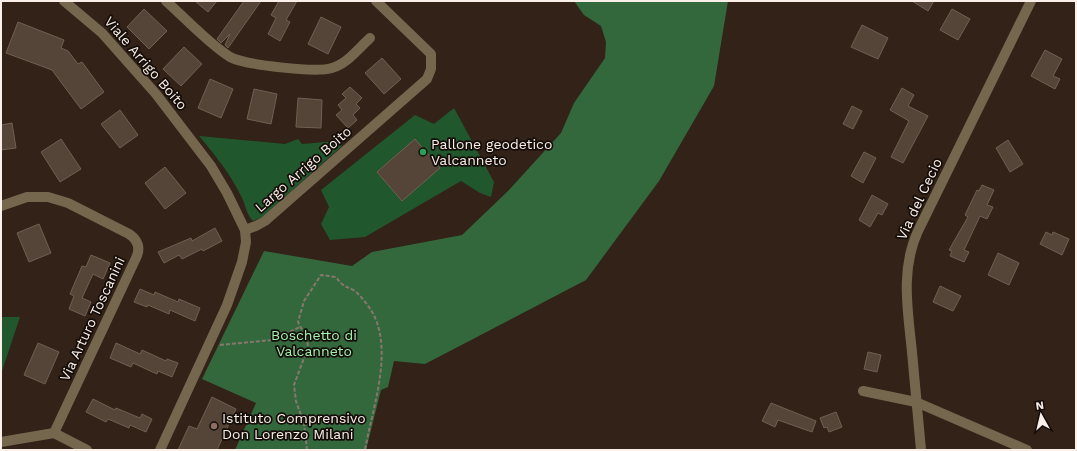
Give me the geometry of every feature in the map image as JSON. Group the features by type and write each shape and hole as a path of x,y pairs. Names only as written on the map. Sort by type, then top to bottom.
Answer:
{"street":[{"name":"Viale Arrigo Boito","path":"64,1 90,21 116,47 149,84 185,131"},
{"path":"166,1 226,54 248,63 318,70 332,68 345,62 370,38"},
{"name":"Largo Arrigo Boito","path":"185,131 220,180 245,230 265,221 427,79 431,69 432,54 376,1"},
{"name":"Via del Cecio","path":"921,450 907,295 907,268 910,252 918,231 1031,1"},
{"name":"Via Arturo Toscanini","path":"1,206 31,196 56,199 129,234 136,239 139,246 136,258 54,433"},
{"path":"160,450 237,279 245,247 245,230"},
{"path":"862,391 916,402 1027,450"},
{"path":"1,442 54,433 87,450"}],"path":[{"path":"307,450 304,424 296,401 294,385 308,347 307,339 298,322 304,301 320,275 336,277 343,286 355,292 371,310 378,325 380,356 378,393 365,450"},
{"path":"208,346 272,340 300,327"}],"green space":[{"name":"Boschetto di Valcanneto","path":"574,1 728,1 714,86 659,181 586,280 425,364 394,361 388,387 381,390 366,450 235,450 256,403 202,379 264,251 352,266 372,252 462,235 507,192 561,133 574,103 605,58 606,42 601,26 584,15"},
{"name":"Pallone geodetico Valcanneto","path":"454,108 494,182 491,197 480,193 461,181 365,237 330,240 321,224 329,207 321,190 415,115 434,124"},
{"path":"199,136 285,144 298,139 302,144 337,141 342,146 262,217 253,221 248,215 242,198 231,178"},
{"path":"1,317 20,317 1,374"}],"building":[{"path":"195,1 217,1 208,12"},
{"path":"244,1 261,1 228,48 225,45 230,34 221,43 217,39"},
{"path":"279,1 297,1 286,20 290,22 280,41 268,34 276,18 271,15"},
{"path":"912,1 934,1 928,11"},
{"path":"144,9 167,31 149,49 127,27"},
{"path":"952,9 970,19 958,40 940,30"},
{"path":"321,17 341,27 328,54 308,44"},
{"path":"18,22 64,40 61,48 68,51 78,64 82,62 104,92 81,109 52,70 6,53"},
{"path":"862,25 888,38 878,59 851,47"},
{"path":"184,47 202,64 181,86 163,69"},
{"path":"1045,50 1062,59 1053,76 1060,79 1055,89 1031,76"},
{"path":"382,58 401,79 384,94 365,73"},
{"path":"210,79 233,89 221,118 198,108"},
{"path":"350,87 362,98 356,104 360,108 353,115 357,120 348,128 336,115 342,110 338,105 346,98 342,94"},
{"path":"902,88 914,95 908,106 928,116 903,163 891,157 909,121 890,110"},
{"path":"254,89 277,94 271,124 247,119"},
{"path":"298,98 322,100 321,128 296,127"},
{"path":"852,106 862,111 853,129 843,124"},
{"path":"120,110 138,135 120,148 101,124"},
{"path":"12,123 16,148 1,150 1,125"},
{"path":"61,139 81,169 60,182 41,152"},
{"path":"415,139 440,168 402,201 377,172"},
{"path":"1008,140 1023,164 1010,172 996,148"},
{"path":"864,152 876,158 863,183 851,176"},
{"path":"165,167 186,193 165,209 145,183"},
{"path":"982,185 994,190 987,205 993,207 987,219 980,216 964,250 969,252 964,262 950,256 952,251 949,250 968,217 965,215 977,190 979,191"},
{"path":"872,195 888,204 882,215 878,213 870,227 859,220"},
{"path":"39,224 51,253 29,262 17,233"},
{"path":"215,228 222,241 203,251 202,249 182,259 179,255 164,263 158,252 191,238 192,241"},
{"path":"1046,232 1052,235 1053,232 1069,239 1062,255 1040,244"},
{"path":"998,253 1019,263 1009,285 988,275"},
{"path":"91,255 110,263 103,279 93,274 82,298 91,302 85,316 69,309 74,296 70,294 82,266 86,267"},
{"path":"940,286 961,296 953,311 933,302"},
{"path":"140,289 154,295 155,292 178,302 179,299 200,308 195,321 170,310 169,314 148,305 147,307 134,302"},
{"path":"38,343 59,352 45,384 24,375"},
{"path":"116,343 140,354 142,350 166,361 167,359 178,363 172,377 158,371 157,374 133,363 131,367 110,358"},
{"path":"868,352 881,355 877,372 864,369"},
{"path":"212,397 236,409 217,450 178,450 189,426 197,429"},
{"path":"93,399 115,410 116,408 140,418 142,414 152,419 146,432 130,425 129,428 108,419 106,422 86,412"},
{"path":"771,403 816,421 812,432 778,420 775,427 762,421"},
{"path":"836,412 842,427 829,432 827,427 824,428 820,418"}],"place":[{"name":"Pallone geodetico Valcanneto","path":"423,152"},
{"name":"Istituto Comprensivo Don Lorenzo Milani","path":"214,426"}]}
